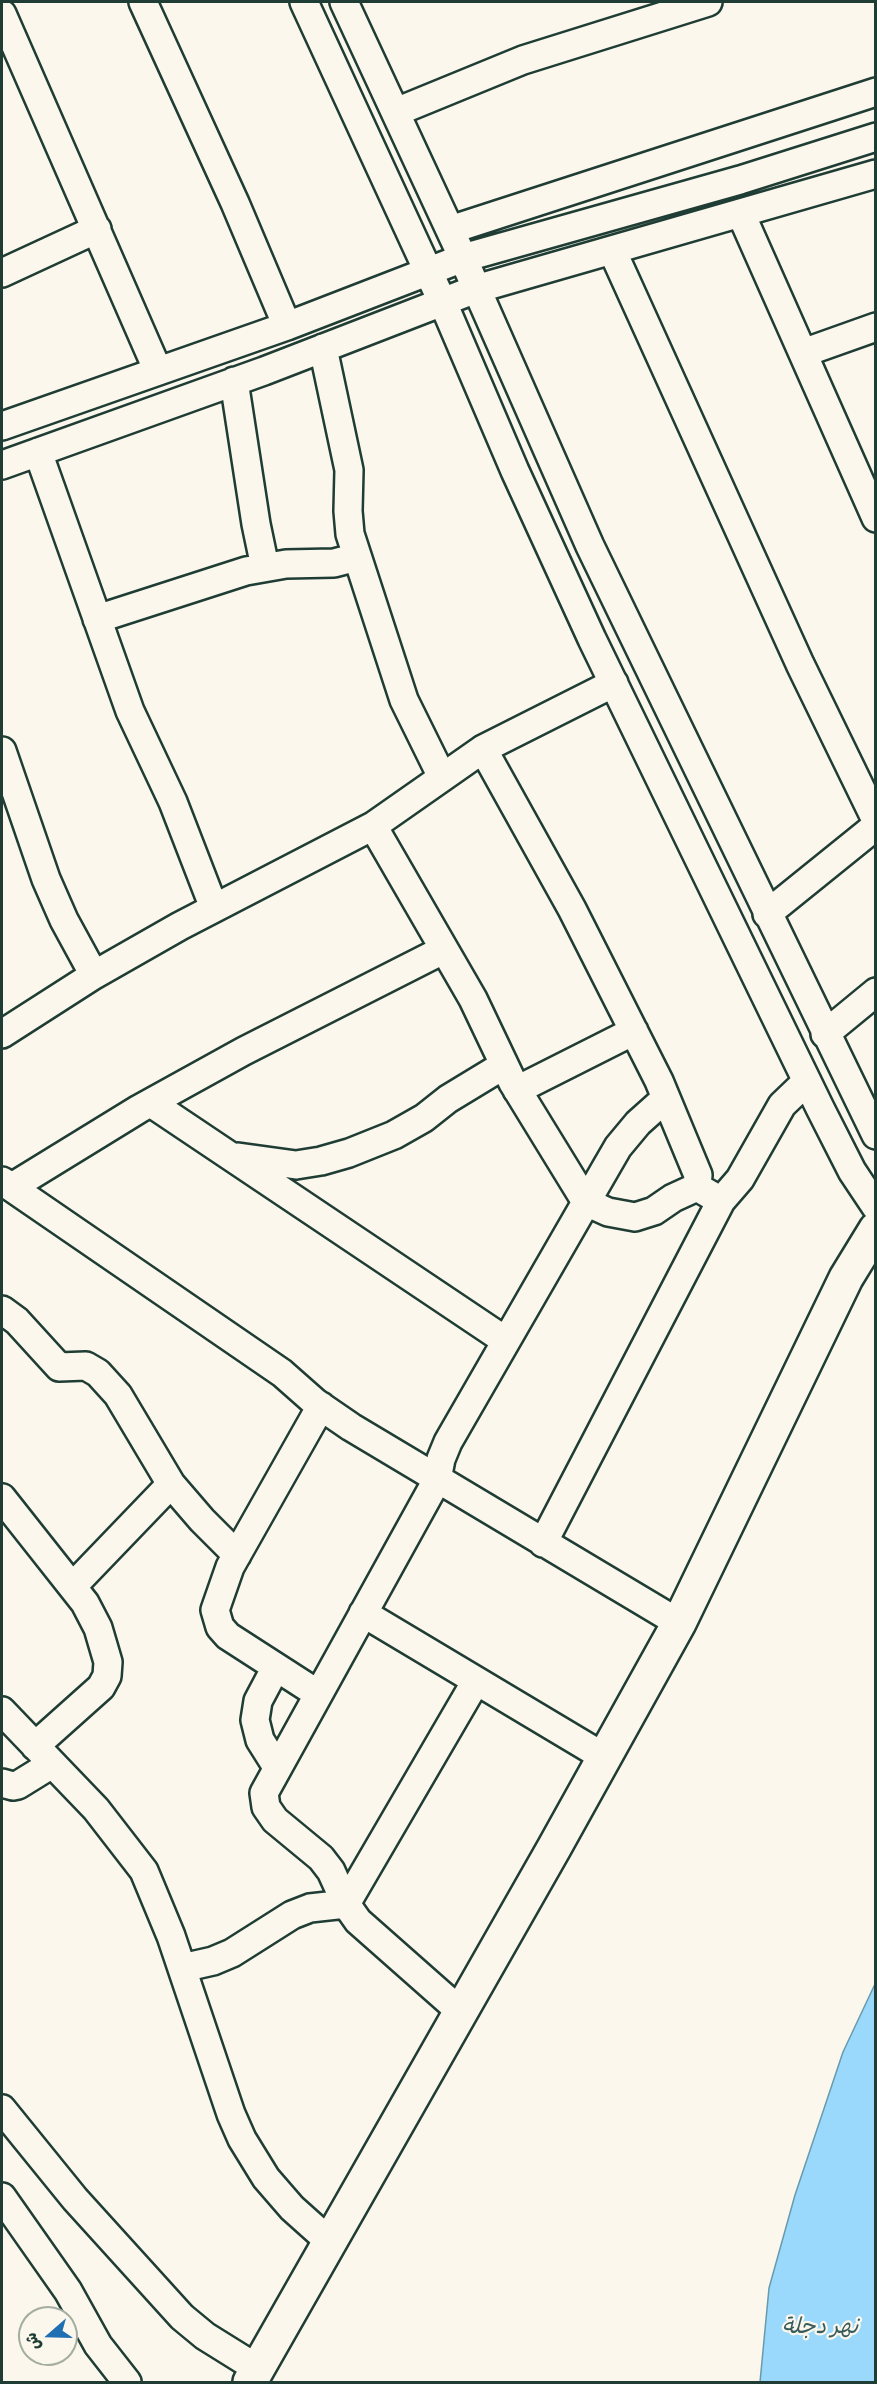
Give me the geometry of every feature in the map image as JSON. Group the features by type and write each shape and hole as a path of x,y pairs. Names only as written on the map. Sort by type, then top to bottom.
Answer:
{"main road":[{"path":"254,2376 679,1623 846,1278 876,1230"}],"street":[{"path":"143,2 235,203 287,326"},
{"path":"304,2 442,302 524,491 614,683 807,1081 852,1171 876,1207"},
{"path":"344,2 463,258 590,546 876,1135"},
{"path":"396,111 641,12 708,2"},
{"path":"2,14 158,371"},
{"path":"450,230 876,92"},
{"path":"2,426 287,326 463,258 740,180 876,137"},
{"path":"2,465 323,348 476,289 876,174"},
{"path":"741,214 803,353 866,473 876,518"},
{"path":"2,273 97,229"},
{"path":"612,250 785,631 876,820"},
{"path":"803,353 876,327"},
{"path":"323,348 349,470 350,534 404,700 442,777"},
{"path":"234,381 256,524 265,567"},
{"path":"38,452 130,711 172,802 214,909"},
{"path":"97,619 265,567 334,563 357,557"},
{"path":"2,1034 94,975 180,926 373,826 483,749 614,683"},
{"path":"483,749 572,909 634,1031 666,1098 698,1175 697,1187"},
{"path":"2,751 46,879 64,920 94,975"},
{"path":"373,826 473,999 517,1090 586,1202 608,1212 635,1217 654,1211 673,1198 697,1187"},
{"path":"767,914 876,826"},
{"path":"444,950 283,1030 7,1184 282,1373 321,1406 351,1427 679,1623"},
{"path":"825,1034 876,992"},
{"path":"517,1090 634,1031"},
{"path":"233,1157 296,1165 350,1153 394,1135 424,1118 448,1099 504,1065"},
{"path":"543,1543 721,1201 740,1179 782,1105 807,1081"},
{"path":"461,2012 367,1931 346,1904 331,1871 321,1858 313,1849 274,1820 264,1800 264,1793 437,1480 441,1459 448,1442 586,1202 618,1147 638,1123 666,1098"},
{"path":"151,1103 506,1341"},
{"path":"697,1187 721,1201"},
{"path":"2,1310 17,1321 59,1367 86,1366 98,1373 118,1395 171,1484 195,1513 237,1555"},
{"path":"318,1694 228,1636 217,1620 215,1610 216,1601 237,1555 321,1406"},
{"path":"73,1586 171,1484"},
{"path":"2,1498 73,1586 98,1628 109,1669 101,1687 18,1785 2,1783"},
{"path":"363,1613 604,1757"},
{"path":"276,1667 258,1701 255,1720 260,1740 277,1767"},
{"path":"346,1904 476,1681"},
{"path":"2,1711 96,1809 144,1871 158,1901 231,2115 242,2139 266,2178 292,2208 330,2242"},
{"path":"182,1968 213,1961 232,1953 292,1914 310,1908 346,1904"},
{"path":"2,2109 68,2191 182,2317 254,2376"},
{"path":"2,2197 68,2291 98,2345 127,2382"}],"water":[{"name":"نهر دجلة","path":"875,1984 875,2382 760,2382 769,2288 795,2195 843,2052"}]}
